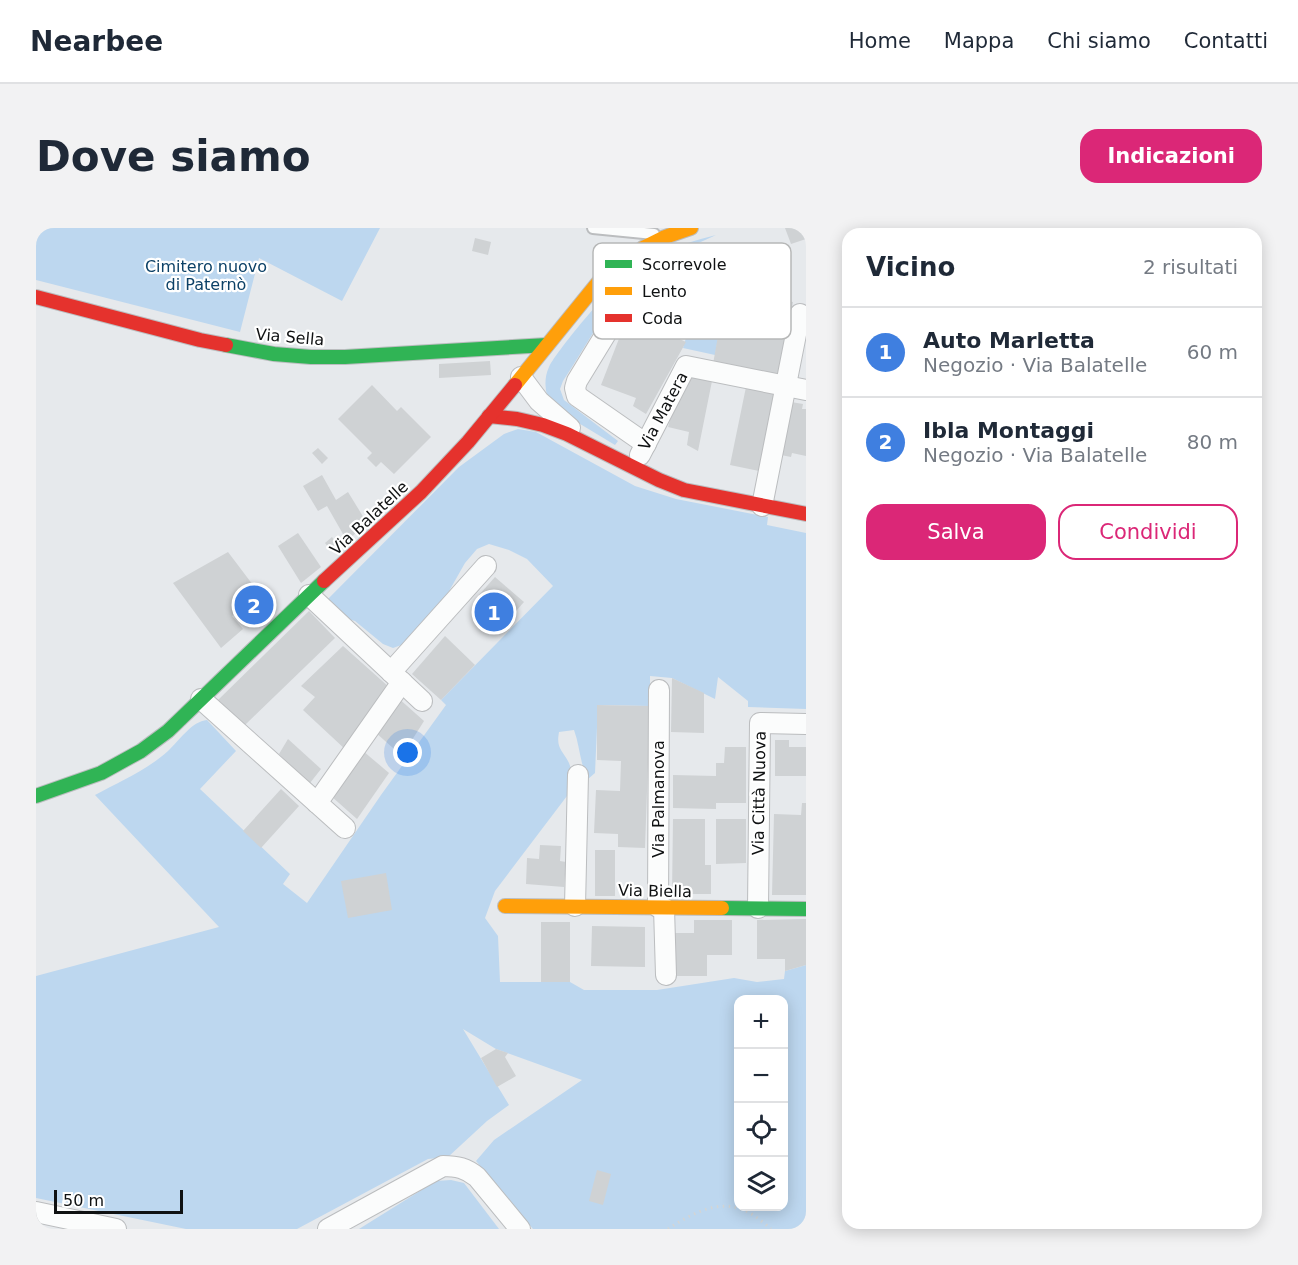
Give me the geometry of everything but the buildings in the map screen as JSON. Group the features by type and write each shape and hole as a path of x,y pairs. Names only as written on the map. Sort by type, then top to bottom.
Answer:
{"street":[{"name":"Via Balatelle","path":"653,243 691,228"},
{"name":"Via Balatelle","path":"36,796 101,773 141,751 168,730 421,492 489,416 593,289"},
{"name":"Via Sella","path":"36,297 241,349 311,357 547,345"},
{"path":"762,506 800,314"},
{"path":"603,339 577,381 575,388 578,396 646,444"},
{"name":"Via Matera","path":"633,468 686,366 806,390"},
{"path":"521,376 529,390 549,411 591,444"},
{"path":"489,416 508,416 543,423 591,444 633,468 686,491 806,514"},
{"path":"317,803 396,677 486,566"},
{"path":"309,595 422,701"},
{"name":"Via Palmanova","path":"658,690 661,908 666,975"},
{"path":"201,699 345,828"},
{"name":"Via Città Nuova","path":"758,908 760,723 806,724"},
{"path":"575,906 578,775"},
{"name":"Via Biella","path":"505,906 806,909"},
{"path":"328,1229 443,1166 457,1166 469,1170 477,1177 520,1229"},
{"path":"36,1212 116,1229"}],"lane":[{"path":"593,228 669,235"}],"path":[{"path":"668,1229 693,1214 714,1207 732,1206 748,1212 771,1229"}],"green space":[{"name":"Cimitero nuovo di Paternò","path":"36,228 380,228 342,301 259,258 240,332 36,280"},
{"path":"716,235 697,243 690,243"},
{"path":"593,310 593,334 560,389 564,400 618,441 615,445 552,407 548,398 546,377 549,367"},
{"path":"686,339 718,339 715,355 683,348"},
{"path":"518,429 536,432 635,486 676,499 768,517 767,525 806,533 806,709 748,707 748,701 718,677 715,699 672,678 650,676 650,706 598,705 595,773 588,779 574,730 559,732 559,746 571,770 570,792 495,891 485,918 498,936 500,982 570,982 584,990 657,990 734,978 757,982 784,979 785,971 806,965 806,1229 533,1229 476,1161 494,1140 582,1080 496,1049 463,1029 509,1105 487,1121 448,1157 428,1159 297,1229 186,1229 36,1198 36,976 219,927 95,795 151,764 196,724 207,720 236,751 200,789 290,874 283,884 307,903 446,705 441,700 553,586 527,559 489,544 477,549 465,563 444,600 407,643 393,648 383,644 355,621 344,618 325,602 459,467 504,434"},
{"path":"451,1180 464,1183 499,1229 359,1229 436,1181"}],"traffic: fast":[{"path":"226,345 274,354 311,357 547,345"},
{"path":"36,796 101,773 141,751 168,731 324,581"},
{"path":"722,908 806,909"}],"traffic: slow":[{"path":"653,243 691,228"},
{"path":"515,385 593,289"},
{"path":"505,906 722,908"}],"traffic: jam":[{"path":"36,297 226,345"},
{"path":"324,581 421,492 468,442 515,385"},
{"path":"489,416 517,419 567,434 684,490 806,514"}],"place":[{"name":"Ibla Montaggi","path":"254,605"},
{"name":"Auto Marletta","path":"494,612"}]}
